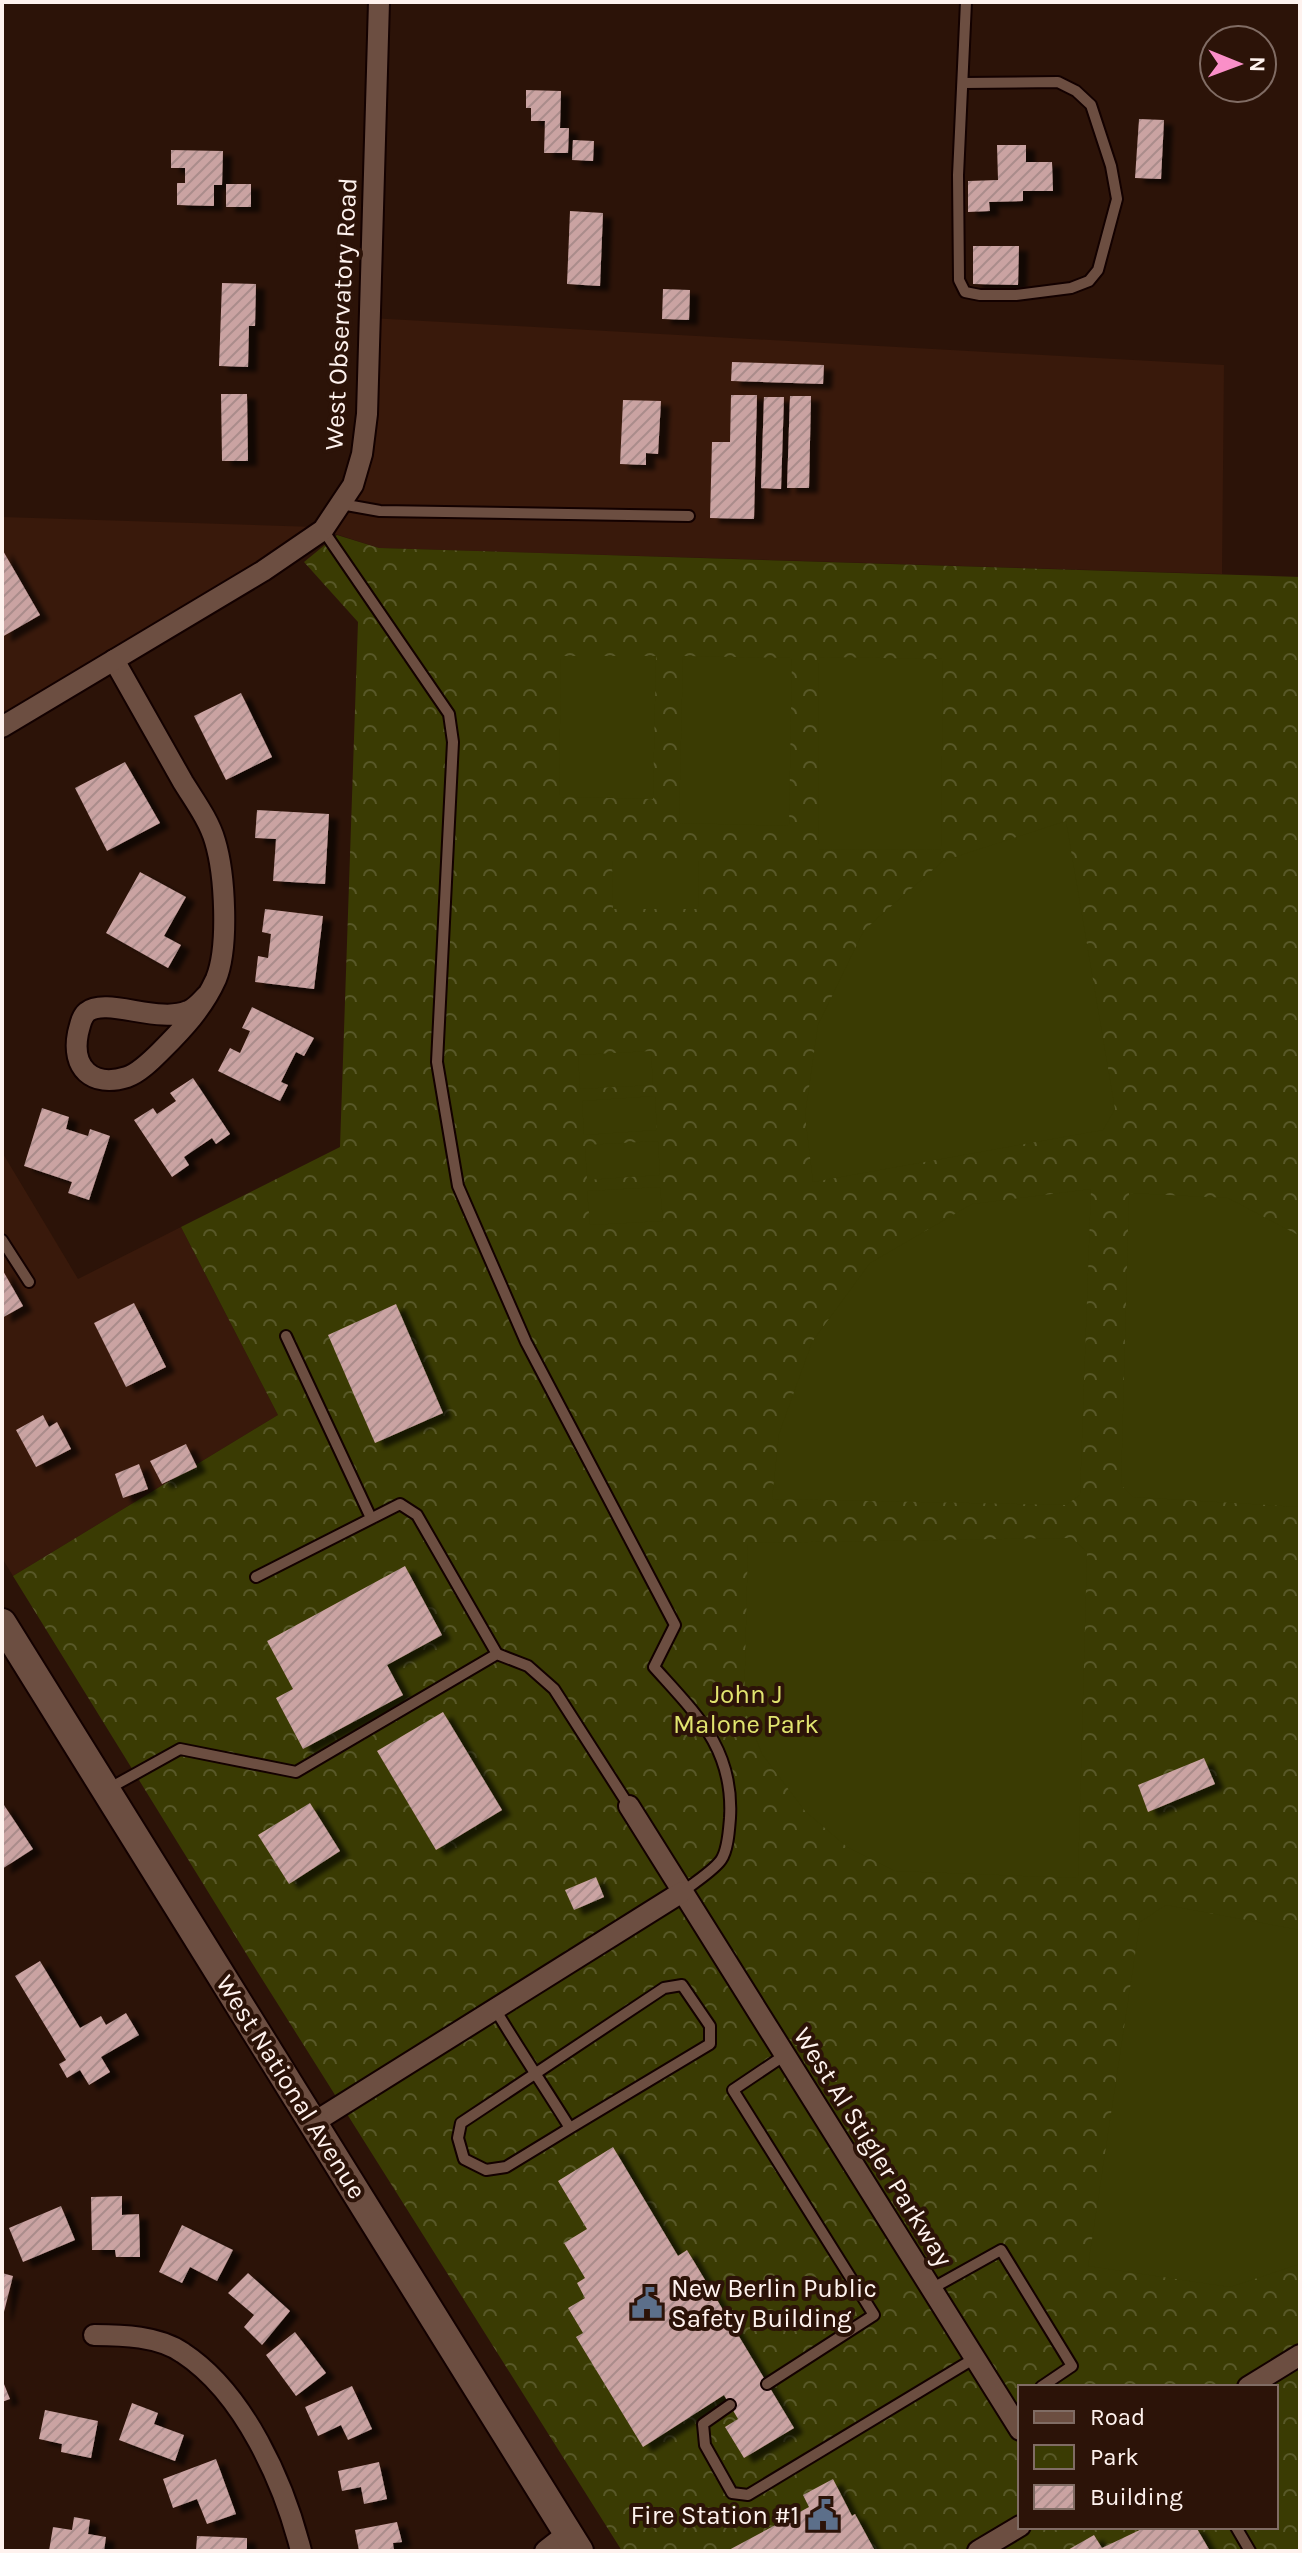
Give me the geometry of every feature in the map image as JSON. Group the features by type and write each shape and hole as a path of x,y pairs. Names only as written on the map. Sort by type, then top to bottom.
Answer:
{"main road":[{"name":"West National Avenue","path":"2,1623 574,2542"}],"street":[{"name":"West Observatory Road","path":"2,727 263,571 323,530 353,485 362,454 367,414 379,2"},
{"path":"114,660 214,838 223,888 222,950 217,977 207,995 192,1020 151,1061 129,1076 112,1080 85,1072 78,1062 76,1047 86,1012 109,1007 175,1015 192,1009 207,995"},
{"name":"West Al Stigler Parkway","path":"629,1806 975,2358 1014,2405"},
{"path":"313,2123 682,1892"},
{"path":"94,2335 166,2344 183,2352 212,2377 245,2419 265,2452 289,2510 301,2551"},
{"path":"1251,2385 1300,2355"},
{"path":"991,2548 1018,2528"},
{"path":"545,2551 574,2542"}],"lane":[{"path":"963,83 1058,82 1076,91 1091,105 1111,166 1117,199 1098,270 1089,281 1071,288 1016,295 980,295 965,292 959,280 958,175 966,2"},
{"path":"341,504 380,511 689,516"},
{"path":"323,530 449,714 453,742 437,1062 458,1186 526,1342 675,1625 654,1667 712,1735 722,1761 731,1796 729,1831 721,1860 682,1892"},
{"path":"2,1240 29,1282"},
{"path":"286,1336 371,1518"},
{"path":"256,1577 400,1504 417,1515 497,1654 528,1666 554,1689 629,1806"},
{"path":"106,1790 180,1749 296,1772 497,1654"},
{"path":"682,1985 710,2026 710,2044 570,2128 506,2167 486,2170 464,2159 458,2138 461,2123 664,1988 682,1985"},
{"path":"495,2009 570,2128"},
{"path":"767,2384 874,2315 733,2090 785,2055"},
{"path":"931,2289 1001,2250 1072,2366 1044,2385"},
{"path":"730,2405 703,2424 705,2445 732,2493 748,2495 975,2358"},
{"path":"1237,2529 1250,2551"}],"shaded area":[{"path":"370,318 1224,365 1222,574 379,548 323,530 353,485"},
{"path":"2,517 315,527 289,546 2,718"},
{"path":"2,1152 78,1279 181,1227 278,1415 13,1576 2,1558"}],"green space":[{"name":"John J Malone Park","path":"337,535 379,548 1300,577 1300,2551 622,2551 13,1576 278,1415 181,1227 340,1147 358,622 304,562"},
{"path":"561,656 656,656 653,799 559,797"},
{"path":"683,656 792,658 789,826 679,823"},
{"path":"819,657 943,659 941,850 818,849"},
{"path":"1066,821 1115,1109 1103,1130 813,1182 805,1115 818,1025 864,930 943,861"},
{"path":"612,860 699,860 698,909 613,909"},
{"path":"651,1051 653,1085 580,1089 578,1055"},
{"path":"655,1096 657,1130 584,1135 582,1101"},
{"path":"658,1141 660,1175 587,1180 585,1145"},
{"path":"660,1187 663,1221 590,1225 587,1191"},
{"path":"1091,1189 1080,1495 1066,1505 772,1499 779,1434 812,1342 870,1263 972,1204"},
{"path":"1129,1193 1228,1198 1300,1236 1300,1507 1133,1497 1121,1485"},
{"path":"1072,1538 1087,1552 1078,1878 895,1871 847,1847 805,1811 762,1754 744,1708 748,1543"},
{"path":"1166,1905 1300,1930 1300,2264 1230,2287 1088,2266 1140,1922"}],"building":[{"path":"526,90 561,91 560,128 569,128 568,153 544,153 545,121 531,121 531,108 526,108"},
{"path":"1139,119 1164,120 1161,179 1135,178"},
{"path":"573,140 594,141 593,161 572,160"},
{"path":"997,145 1026,145 1026,162 1052,162 1053,191 1023,191 1023,201 989,202 990,211 968,212 968,181 998,180"},
{"path":"171,150 223,151 222,185 214,185 214,206 177,205 177,183 185,183 185,168 171,168"},
{"path":"226,184 251,184 251,207 226,207"},
{"path":"570,211 603,213 600,286 567,284"},
{"path":"973,246 1019,246 1018,285 973,284"},
{"path":"222,283 256,284 255,326 249,326 248,367 219,366"},
{"path":"663,289 690,290 689,320 662,319"},
{"path":"732,362 824,365 823,384 731,381"},
{"path":"221,394 247,394 248,461 222,461"},
{"path":"731,395 757,395 754,519 710,518 712,442 730,442"},
{"path":"790,396 811,396 809,488 787,488"},
{"path":"764,397 784,397 781,489 761,488"},
{"path":"623,400 661,401 658,454 646,453 646,465 620,464"},
{"path":"2,549 40,615 2,637"},
{"path":"241,693 272,757 226,780 194,716"},
{"path":"125,762 160,823 107,851 75,788"},
{"path":"257,810 329,814 325,884 273,881 276,839 255,838"},
{"path":"140,872 186,897 164,936 181,945 168,968 106,933"},
{"path":"265,909 323,916 314,989 255,982 258,956 268,958 271,934 262,932"},
{"path":"252,1007 314,1038 304,1056 296,1052 281,1082 288,1085 280,1101 218,1071 230,1048 240,1053 250,1031 242,1028"},
{"path":"193,1078 230,1134 216,1144 212,1138 184,1157 189,1165 172,1177 134,1120 153,1108 157,1114 176,1101 170,1093"},
{"path":"42,1108 69,1117 66,1129 88,1136 90,1129 110,1136 89,1200 68,1193 72,1182 24,1166"},
{"path":"2,1269 23,1306 2,1318"},
{"path":"134,1303 166,1367 126,1387 94,1323"},
{"path":"396,1304 443,1413 375,1443 328,1335"},
{"path":"43,1415 49,1427 57,1422 71,1449 36,1467 16,1430"},
{"path":"186,1444 197,1467 162,1484 150,1461"},
{"path":"139,1464 148,1489 123,1498 115,1474"},
{"path":"405,1566 442,1635 387,1665 403,1695 303,1749 276,1698 293,1689 267,1641"},
{"path":"443,1712 502,1810 436,1850 377,1751"},
{"path":"1204,1758 1215,1784 1148,1812 1138,1785"},
{"path":"2,1802 33,1849 2,1869"},
{"path":"310,1803 340,1851 289,1884 258,1835"},
{"path":"596,1877 604,1897 574,1910 565,1890"},
{"path":"40,1961 80,2028 101,2016 106,2025 126,2013 139,2035 101,2057 110,2072 89,2085 80,2070 67,2078 59,2064 66,2060 15,1976"},
{"name":"New Berlin Public Safety Building","path":"613,2147 678,2256 687,2250 794,2428 744,2458 725,2427 738,2419 724,2395 643,2447 576,2337 583,2333 568,2308 585,2298 577,2283 585,2278 564,2243 587,2229 558,2181"},
{"path":"122,2196 122,2215 139,2214 140,2257 116,2257 115,2250 92,2250 91,2197"},
{"path":"61,2206 75,2240 23,2262 9,2228"},
{"path":"182,2225 233,2250 217,2281 190,2267 182,2283 159,2272"},
{"path":"2,2273 13,2276 3,2316 2,2316"},
{"path":"248,2273 290,2311 262,2345 244,2327 254,2315 228,2293"},
{"path":"295,2332 326,2373 296,2396 266,2355"},
{"path":"2,2379 10,2399 2,2402"},
{"path":"352,2386 372,2429 348,2440 341,2425 318,2436 305,2407"},
{"path":"132,2403 158,2413 154,2424 184,2435 175,2461 119,2440"},
{"path":"45,2410 98,2421 91,2458 61,2452 62,2444 39,2439"},
{"path":"216,2459 236,2514 207,2524 197,2499 173,2508 163,2479"},
{"path":"379,2462 387,2499 364,2504 361,2487 342,2491 338,2471"},
{"name":"Fire Station #1","path":"833,2479 875,2551 727,2551 809,2507 803,2495"},
{"path":"74,2517 90,2520 88,2534 106,2537 104,2551 49,2551 53,2527 72,2530"},
{"path":"397,2522 402,2542 393,2543 394,2551 359,2551 355,2530"},
{"path":"1142,2529 1197,2529 1210,2551 1066,2551 1094,2535 1102,2548"},
{"path":"197,2536 247,2538 247,2551 196,2551"}],"place":[{"name":"New Berlin Public Safety Building","path":"647,2303"},
{"name":"Fire Station #1","path":"823,2515"}]}
